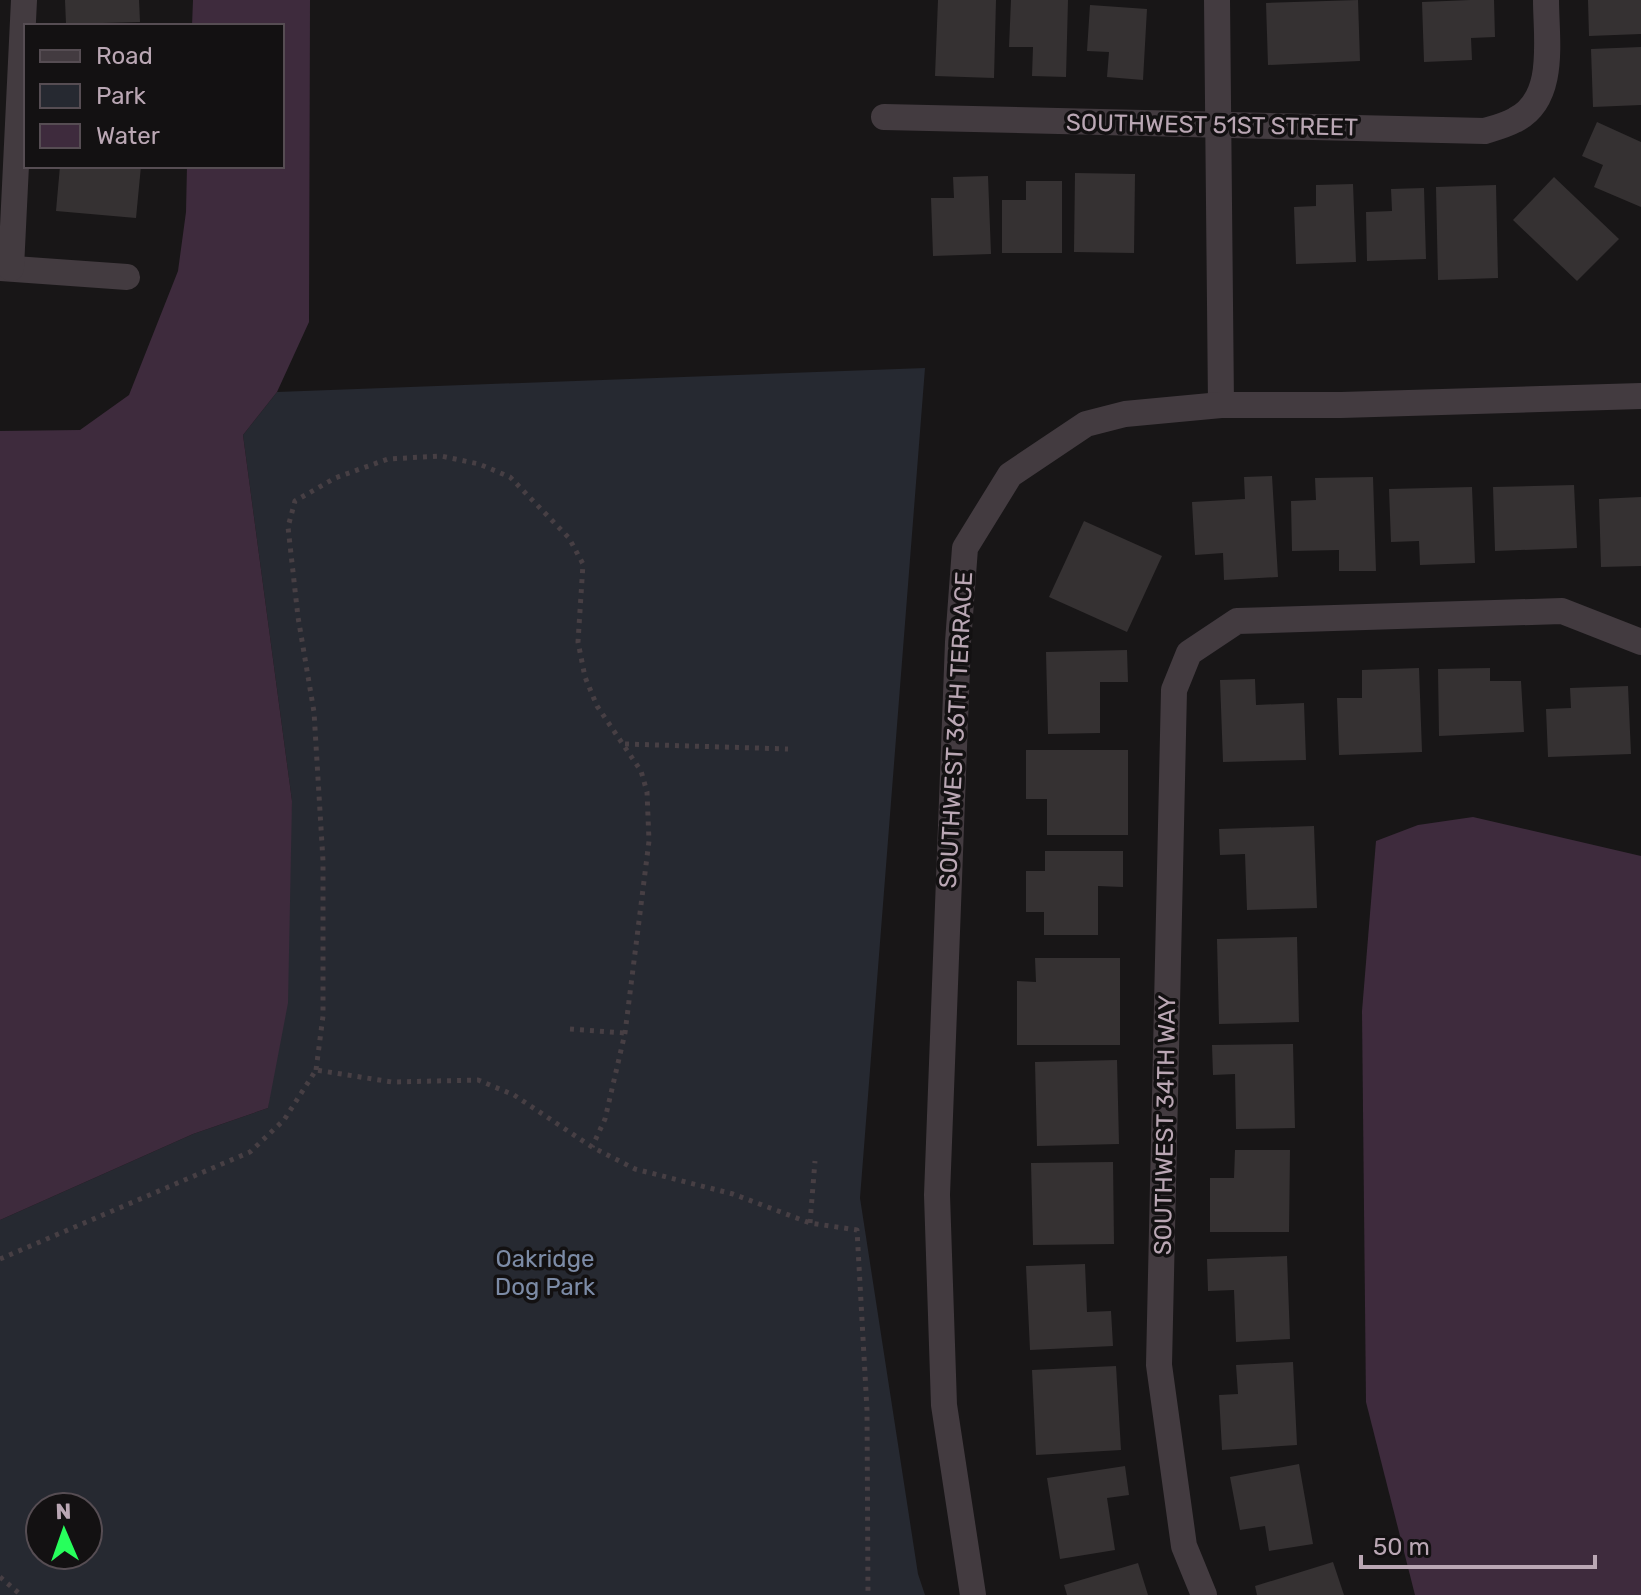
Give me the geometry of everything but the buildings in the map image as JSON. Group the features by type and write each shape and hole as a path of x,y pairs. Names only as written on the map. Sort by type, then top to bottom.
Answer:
{"street":[{"path":"24,0 6,268 127,277"},
{"path":"1217,0 1221,405"},
{"name":"SOUTHWEST 51ST STREET","path":"884,117 1485,131 1517,120 1533,105 1543,87 1546,0"},
{"name":"SOUTHWEST 36TH TERRACE","path":"973,1595 944,1405 937,1195 958,642 965,548 1010,475 1086,424 1125,414 1221,405 1341,405 1641,396"},
{"name":"SOUTHWEST 34TH WAY","path":"1204,1595 1184,1546 1159,1365 1174,690 1189,653 1237,621 1562,611 1641,642"}],"path":[{"path":"0,1259 250,1152 284,1120 316,1070 323,1016 323,861 314,712 298,617 288,527 295,501 335,478 388,459 441,456 479,464 510,477 569,538 583,564 578,642 585,677 597,706 641,771 647,792 649,841 625,1033 605,1119 592,1147"},
{"path":"624,744 788,749"},
{"path":"570,1029 625,1033"},
{"path":"316,1070 392,1082 478,1080 514,1095 592,1147 635,1169 733,1194 810,1223 857,1230 867,1410 868,1595"},
{"path":"810,1223 815,1161"},
{"path":"0,1577 21,1595"}],"green space":[{"name":"Oakridge Dog Park","path":"925,368 860,1198 918,1574 925,1595 0,1595 0,1220 193,1134 268,1108 292,801 243,435 277,392"}],"water":[{"path":"193,0 310,0 309,322 277,392 243,435 292,801 288,1003 268,1108 193,1134 0,1220 0,431 80,430 129,395 178,271 186,212 187,168 284,168 284,24 192,24"},
{"path":"1473,817 1641,856 1641,1595 1415,1595 1366,1402 1362,1011 1376,841 1418,825"}]}
